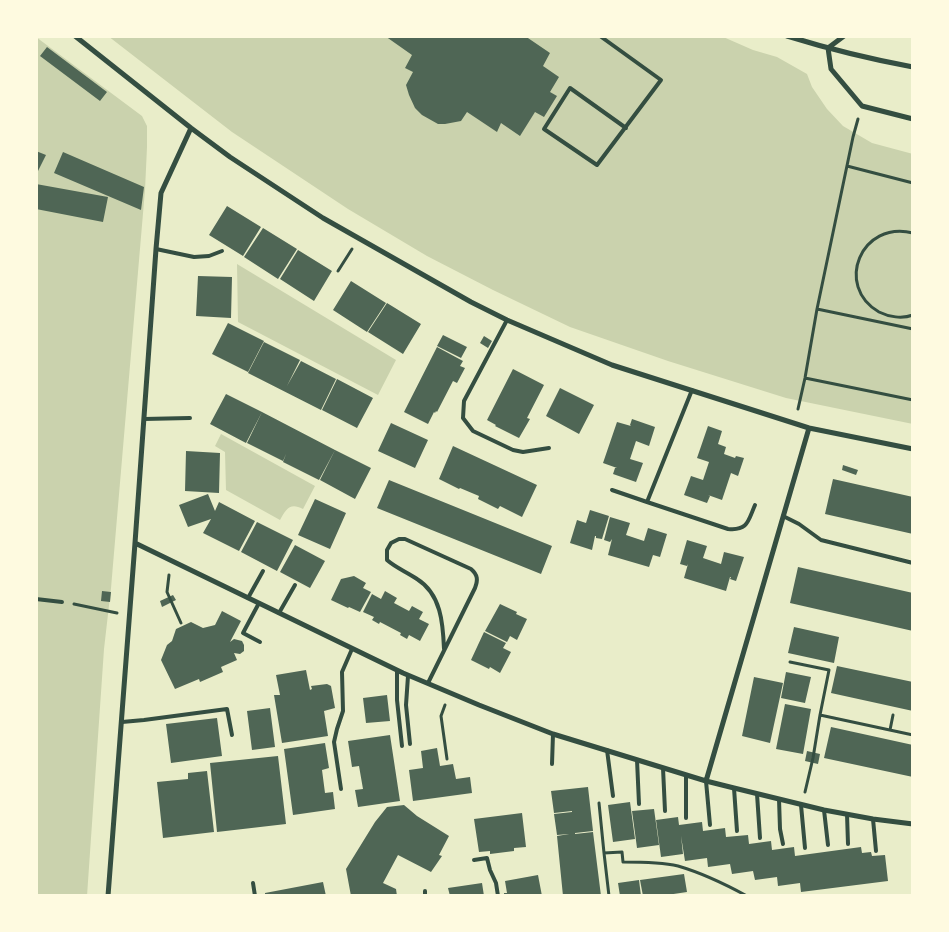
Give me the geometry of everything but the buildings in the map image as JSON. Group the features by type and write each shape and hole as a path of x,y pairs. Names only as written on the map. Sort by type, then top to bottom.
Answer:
{"street":[{"path":"75,36 230,157 323,218 471,302 507,320 612,365 808,428 913,449"},
{"path":"787,36 872,59 913,67"},
{"path":"828,48 844,36"},
{"path":"828,48 831,69 862,106 913,119"},
{"path":"108,896 161,193 191,128"},
{"path":"706,781 808,428"},
{"path":"135,543 397,671 553,734 706,781 757,794 824,810 913,824"}],"lane":[{"path":"600,36 661,80 626,128 597,165 544,128 570,88 626,128"},
{"path":"156,249 194,257 209,256 222,251"},
{"path":"507,320 464,401 463,418 473,431 513,450 523,452 549,448"},
{"path":"647,502 692,390"},
{"path":"144,419 190,418"},
{"path":"612,490 728,529 737,530 747,524 755,505"},
{"path":"783,516 821,540 913,563"},
{"path":"428,683 475,588 477,582 475,573 471,569 405,539 394,541 388,546 387,560 428,587 438,604 443,623 444,649"},
{"path":"248,598 263,571"},
{"path":"279,613 294,585"},
{"path":"36,599 62,602"},
{"path":"259,604 243,633 260,642"},
{"path":"340,789 334,742 344,711 342,672 352,649"},
{"path":"397,671 402,746"},
{"path":"408,676 406,706 410,744"},
{"path":"122,722 227,709 232,735"},
{"path":"552,764 553,734"},
{"path":"607,750 613,796"},
{"path":"637,760 639,804"},
{"path":"663,768 665,811"},
{"path":"686,775 686,818"},
{"path":"706,781 710,824"},
{"path":"734,788 737,831"},
{"path":"757,794 760,838"},
{"path":"779,799 780,829 783,844"},
{"path":"801,805 805,848"},
{"path":"824,810 828,845"},
{"path":"847,814 848,844"},
{"path":"873,819 876,851"},
{"path":"474,860 487,858 496,883 498,896"},
{"path":"254,883 255,896"}],"path":[{"path":"795,423 853,137 862,106"},
{"path":"847,166 913,183"},
{"path":"913,233 903,230 891,232 879,236 869,243 861,252 857,264 856,277 864,300 873,308 884,315 896,318 913,315"},
{"path":"338,271 358,237"},
{"path":"817,309 913,328"},
{"path":"805,378 913,400"},
{"path":"170,560 167,592 181,623"},
{"path":"62,602 130,615"},
{"path":"790,662 829,670 808,781"},
{"path":"447,759 441,716 450,693"},
{"path":"820,715 913,735"},
{"path":"890,730 894,715"},
{"path":"599,803 609,896"},
{"path":"604,853 622,852 623,862 659,863 678,866 701,873 747,896"}],"green space":[{"path":"108,36 721,36 753,50 777,57 807,74 812,87 827,109 843,126 872,143 913,154 913,424 786,398 668,361 570,327 493,290 427,256 348,209 232,132"},
{"path":"36,37 142,116 147,126 145,190 111,588 104,649 87,896 36,896"},
{"path":"237,264 396,360 378,395 238,322"},
{"path":"221,434 315,486 303,509 295,506 289,508 280,520 226,490 225,452 215,446"}]}
